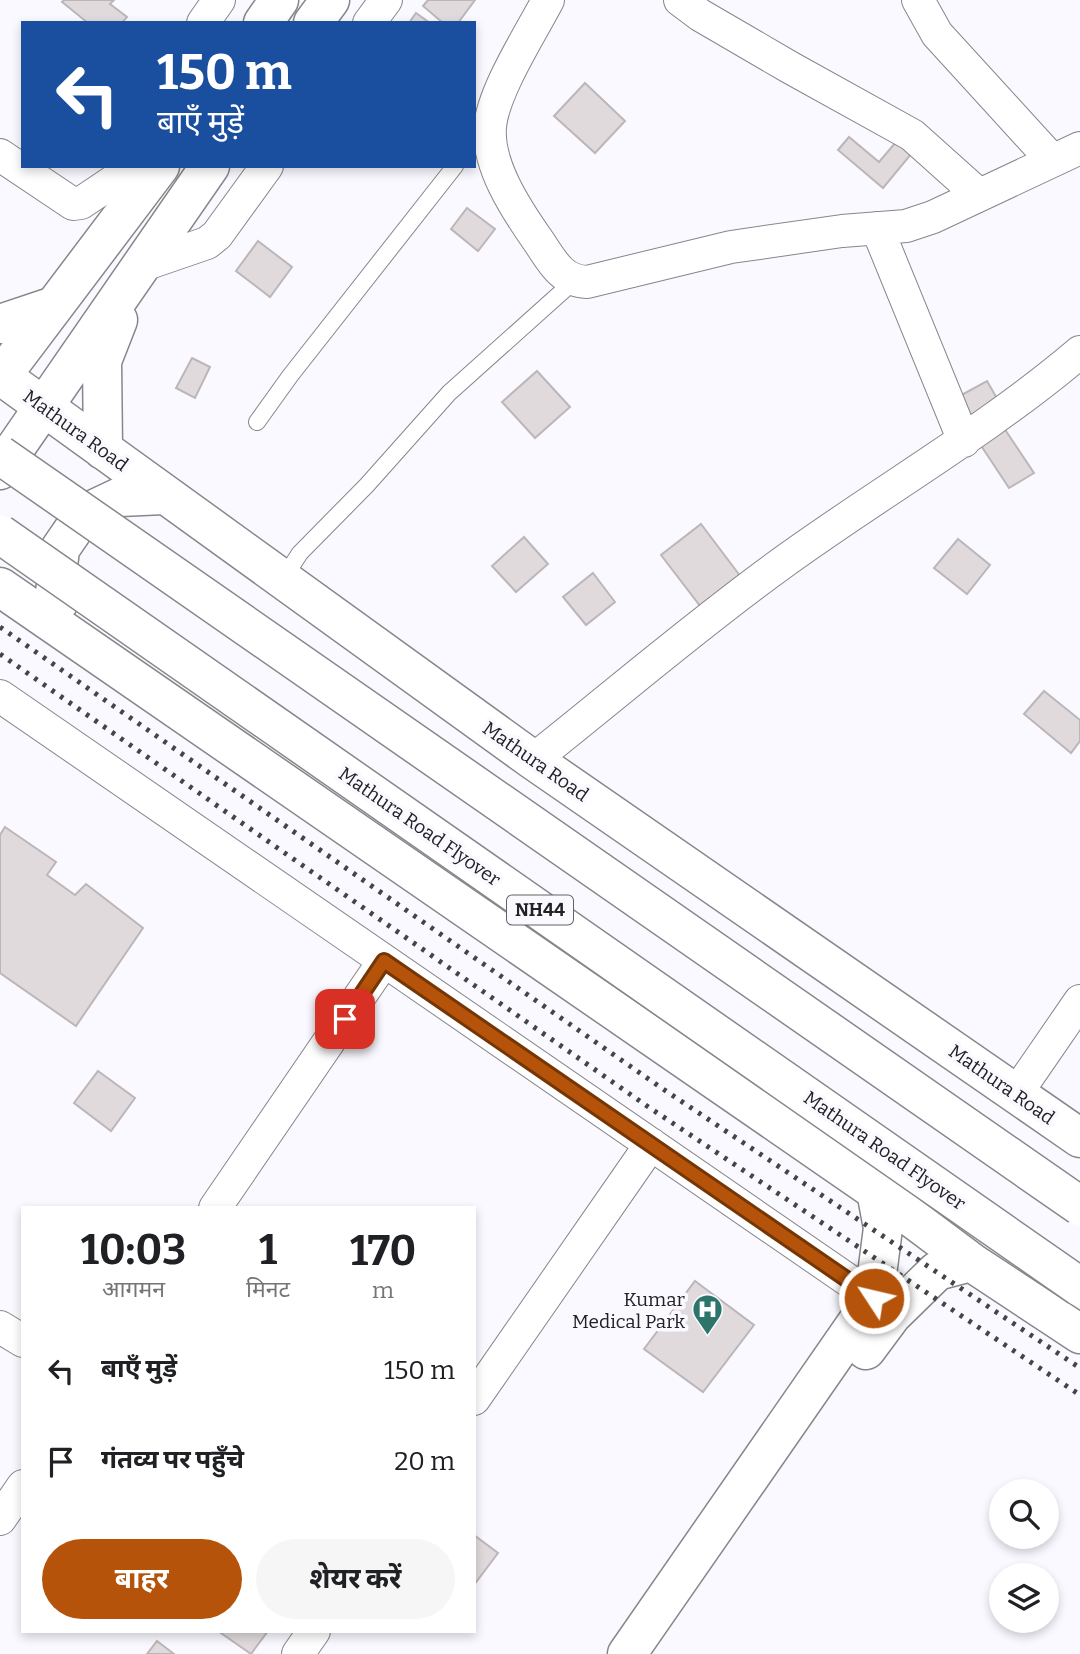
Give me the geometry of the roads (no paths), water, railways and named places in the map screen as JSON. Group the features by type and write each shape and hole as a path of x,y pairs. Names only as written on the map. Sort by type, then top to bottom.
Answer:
{"main road":[{"path":"264,21 279,0"},
{"path":"314,21 330,0"},
{"path":"0,376 158,168"},
{"path":"0,470 210,168"},
{"path":"103,450 102,361 140,266"},
{"path":"0,324 54,306"},
{"name":"Mathura Road","path":"0,376 533,760 1080,1138"},
{"path":"0,455 1080,1206"},
{"path":"76,639 55,593 60,549 84,514 120,497 164,495"},
{"name":"Mathura Road Flyover","path":"0,534 1080,1287"},
{"path":"0,587 876,1191 971,1262 1080,1334"},
{"path":"627,1654 874,1298 883,1228 876,1191"},
{"path":"651,1654 892,1315 937,1271 971,1262"}],"street":[{"path":"204,21 219,0"},
{"path":"370,21 386,0"},
{"path":"548,0 495,102 482,136 492,149 503,184 515,208 556,265 574,281 587,282 731,247 842,231 906,226 933,217 1066,154 937,34 918,0"},
{"path":"680,0 734,35 912,135 979,195"},
{"path":"0,155 73,204 81,203 132,168"},
{"path":"73,204 99,168"},
{"path":"140,266 207,243 217,235 266,168"},
{"path":"877,228 964,441"},
{"path":"533,760 777,567 930,461 964,441 1080,352"},
{"path":"0,696 874,1298"},
{"path":"216,1206 384,961"},
{"path":"1016,1094 1080,1001"},
{"path":"476,1396 650,1144"},
{"path":"0,1327 21,1340"},
{"path":"0,1519 21,1489"},
{"path":"298,1654 313,1633"}],"lane":[{"path":"257,422 452,168"},
{"path":"283,580 300,553 367,485 449,393 574,281"}],"railway":[{"path":"0,627 660,1087 1080,1368"},
{"path":"0,654 647,1106 1080,1395"}],"place":[{"name":"Kumar Medical Park","path":"708,1337"}]}
